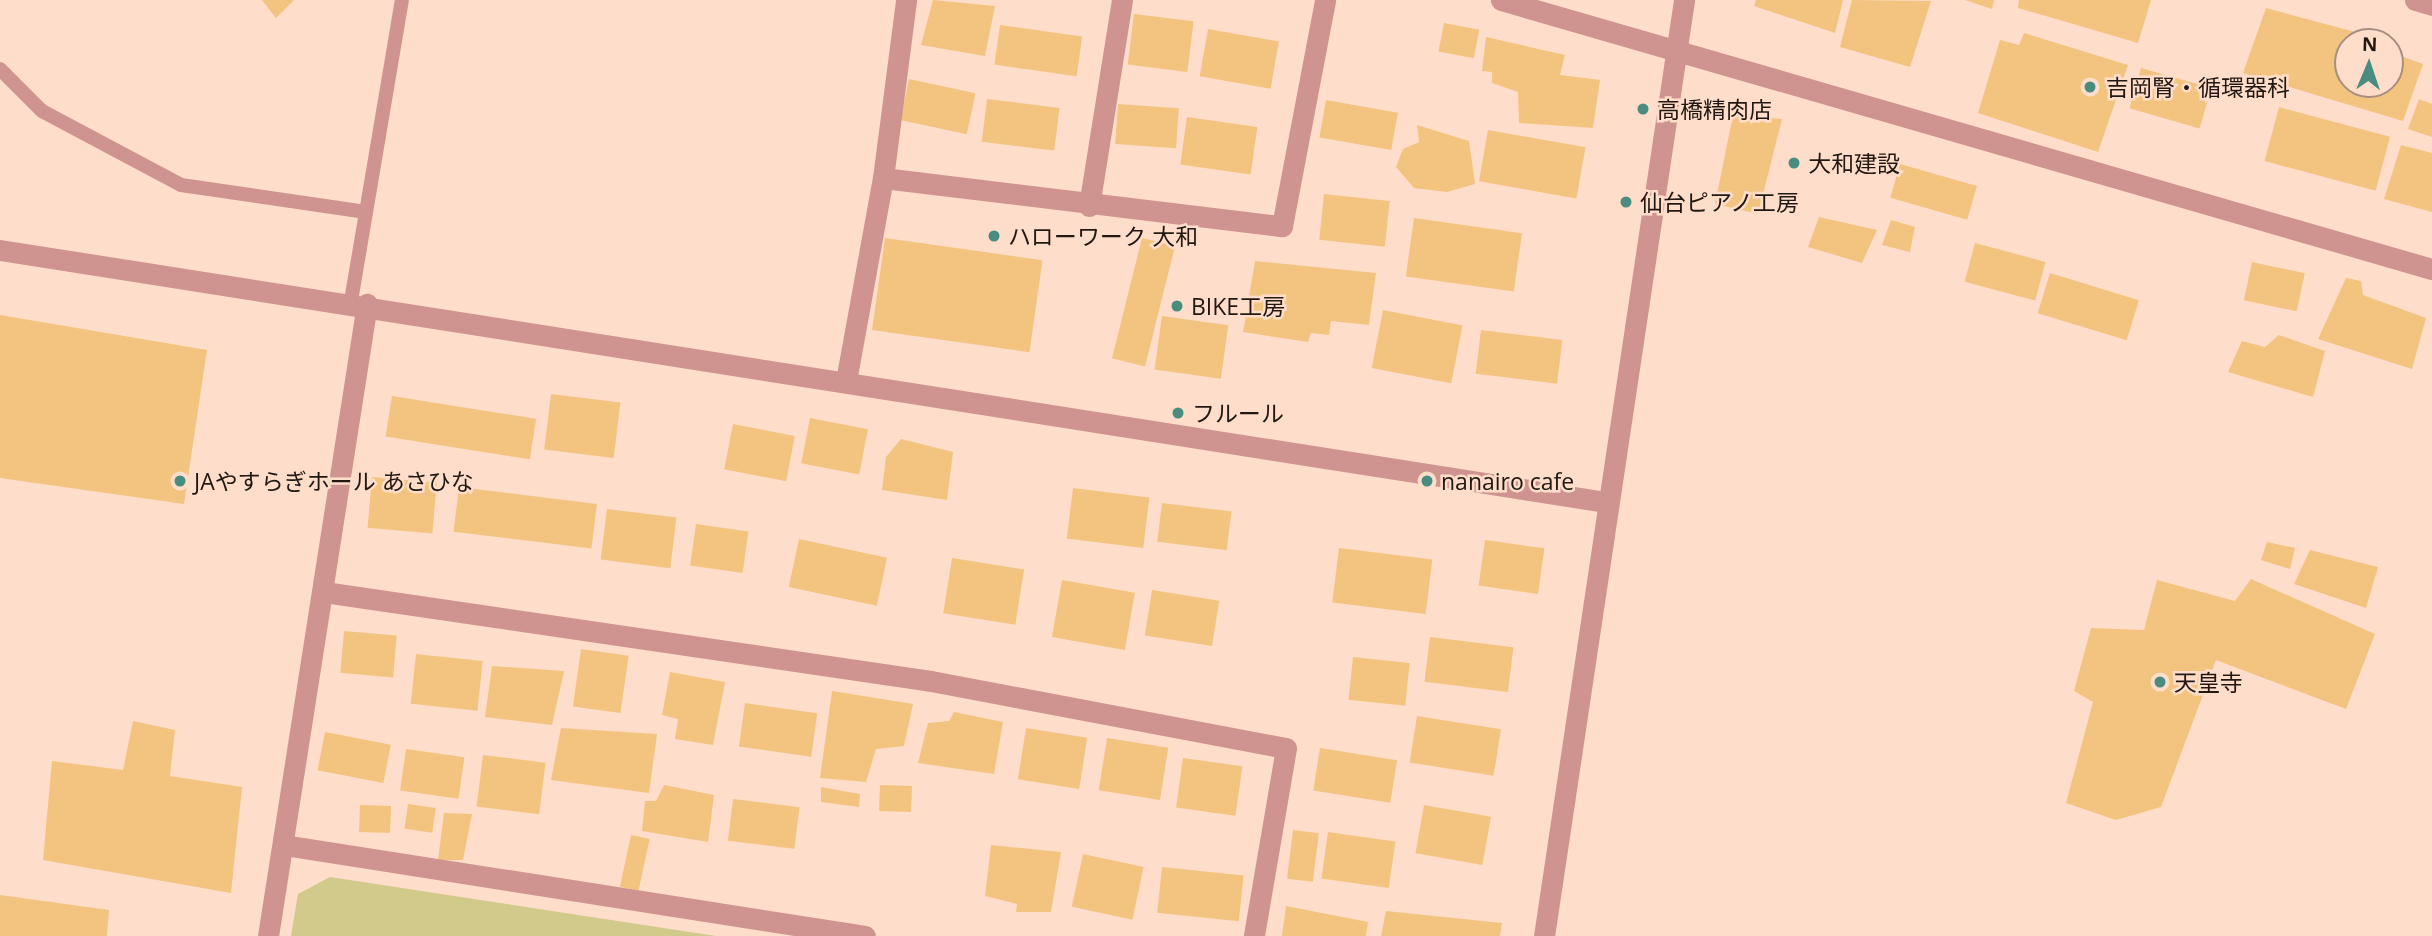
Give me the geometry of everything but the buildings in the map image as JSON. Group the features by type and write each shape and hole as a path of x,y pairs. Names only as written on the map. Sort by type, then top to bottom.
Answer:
{"street":[{"path":"846,381 883,178 906,0"},
{"path":"1089,206 1122,0"},
{"path":"883,178 1089,206 1282,226 1325,0"},
{"path":"1501,0 1677,48 2432,269"},
{"path":"1544,936 1606,502 1684,0"},
{"path":"2414,0 2432,5"},
{"path":"0,250 359,302 1606,502"},
{"path":"268,936 324,592 359,302"},
{"path":"324,592 932,681 1286,748 1254,936"},
{"path":"284,845 865,936"}],"lane":[{"path":"359,302 366,212 402,0"},
{"path":"0,69 42,111 181,185 366,212"}],"shaded area":[{"path":"330,877 716,936 291,936 298,894"}],"place":[{"name":"吉岡腎・循環器科","path":"2090,87"},
{"name":"高橋精肉店","path":"1643,109"},
{"name":"大和建設","path":"1794,163"},
{"name":"仙台ピアノ工房","path":"1626,202"},
{"name":"ハローワーク 大和","path":"994,236"},
{"name":"BIKE工房","path":"1177,306"},
{"name":"フルール","path":"1178,413"},
{"name":"JAやすらぎホール あさひな","path":"180,481"},
{"name":"nanairo cafe","path":"1427,481"},
{"name":"天皇寺","path":"2160,682"}]}
